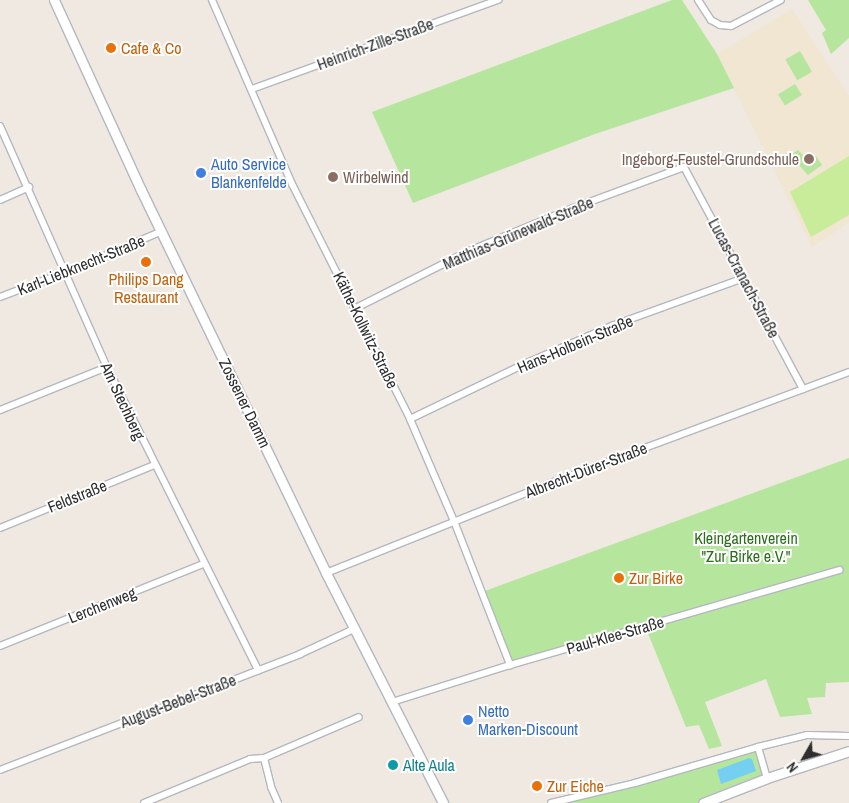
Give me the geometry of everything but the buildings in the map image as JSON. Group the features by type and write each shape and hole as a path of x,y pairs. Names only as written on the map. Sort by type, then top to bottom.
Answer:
{"main road":[{"name":"Zossener Damm","path":"54,0 326,573 443,803"},
{"path":"704,803 767,778 849,751"}],"street":[{"name":"Käthe-Kollwitz-Straße","path":"212,0 292,184 356,308 410,419 454,521 510,666"},
{"name":"Heinrich-Zille-Straße","path":"252,89 498,0"},
{"path":"698,0 711,20 720,25 731,26 781,0"},
{"name":"Am Stechberg","path":"0,126 29,187 107,366 203,564 258,670"},
{"name":"Matthias-Grünewald-Straße","path":"356,308 469,251 572,208 684,168"},
{"name":"Lucas-Cranach-Straße","path":"684,168 803,389"},
{"path":"0,200 29,187"},
{"name":"Karl-Liebknecht-Straße","path":"0,298 162,231"},
{"name":"Hans-Holbein-Straße","path":"410,419 522,365 614,325 744,278"},
{"path":"0,410 107,366"},
{"name":"Albrecht-Dürer-Straße","path":"326,573 454,521 849,372"},
{"name":"Feldstraße","path":"0,528 154,465"},
{"name":"Lerchenweg","path":"0,646 203,564"},
{"name":"Paul-Klee-Straße","path":"392,702 840,570"},
{"name":"August-Bebel-Straße","path":"0,770 258,670 330,641 354,629"},
{"path":"144,803 250,759 264,758 359,716"},
{"path":"551,803 635,783 806,735 849,736"},
{"path":"758,747 767,778"},
{"path":"264,758 271,787 278,803"}],"shaded area":[{"name":"Ingeborg-Feustel-Grundschule","path":"792,9 849,96 849,223 812,247 717,54"}],"green space":[{"path":"672,0 682,0 717,54 734,88 595,134 413,203 372,112"},
{"path":"808,0 849,0 849,38 831,54 822,33 826,30"},
{"path":"800,51 812,72 797,80 785,60"},
{"path":"795,84 802,95 785,106 778,95"},
{"path":"798,150 807,159 816,156 822,165 808,175 790,155"},
{"path":"849,156 849,215 811,237 790,192"},
{"name":"Kleingartenverein \"Zur Birke e.V.\"","path":"849,458 849,682 826,683 825,697 807,698 812,714 780,717 766,679 705,702 722,746 709,749 699,725 686,727 645,626 510,665 482,592"},
{"path":"758,747 767,778 703,803 565,803"}],"water":[{"path":"749,758 752,759 756,771 721,784 717,770"}],"place":[{"name":"Cafe & Co","path":"111,48"},
{"name":"Ingeborg-Feustel-Grundschule","path":"809,159"},
{"name":"Auto Service Blankenfelde","path":"201,173"},
{"name":"Wirbelwind","path":"333,177"},
{"name":"Philips Dang Restaurant","path":"146,262"},
{"name":"Zur Birke","path":"619,578"},
{"name":"Netto Marken-Discount","path":"468,720"},
{"name":"Alte Aula","path":"393,765"},
{"name":"Zur Eiche","path":"537,786"}]}
